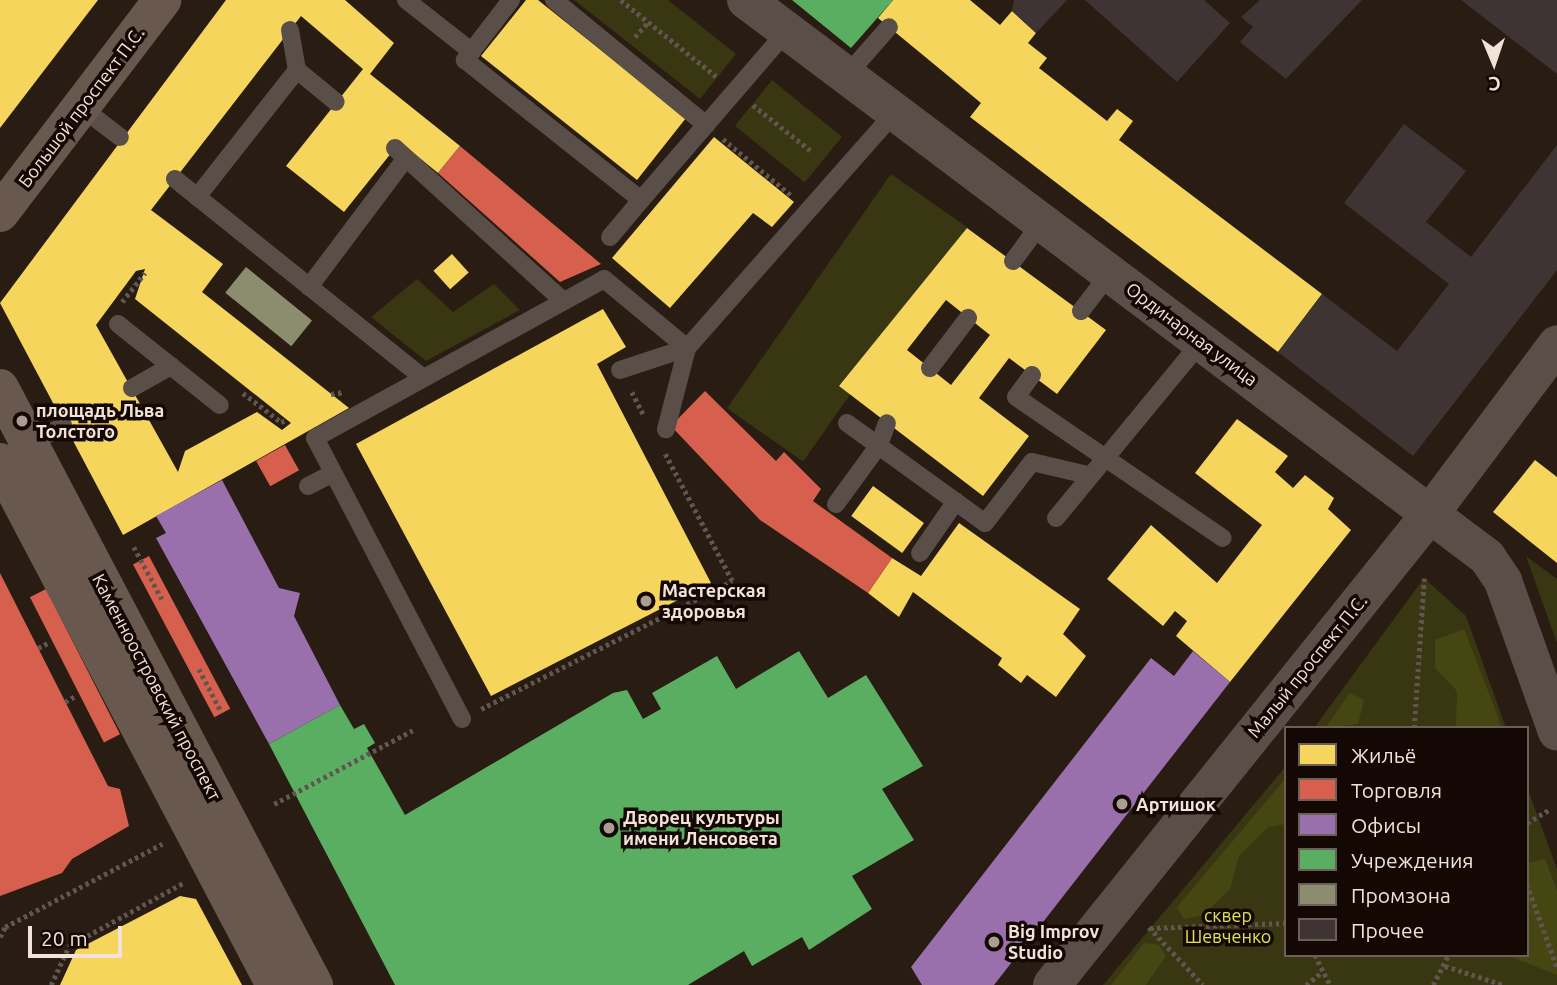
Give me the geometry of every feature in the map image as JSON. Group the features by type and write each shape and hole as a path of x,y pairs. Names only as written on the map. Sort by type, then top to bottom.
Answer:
{"main road":[{"name":"Большой проспект П.С.","path":"0,213 162,0"},
{"name":"Каменноостровский проспект","path":"0,388 11,472 275,985"},
{"name":"Каменноостровский проспект","path":"11,472 314,985"}],"street":[{"name":"Ординарная улица","path":"746,0 1487,557 1503,581 1557,732"},
{"name":"Малый проспект П.С.","path":"1052,985 1430,514 1557,344"}],"lane":[{"path":"406,0 472,52"},
{"path":"512,0 465,60 641,201"},
{"path":"554,0 706,125"},
{"path":"846,76 889,27"},
{"path":"290,30 297,69 336,102"},
{"path":"610,237 787,31"},
{"path":"197,197 297,69"},
{"path":"81,107 120,137"},
{"path":"658,433 687,348 895,112"},
{"path":"309,287 400,154 563,301"},
{"path":"174,179 422,377"},
{"path":"1013,261 1042,222"},
{"path":"1081,311 1110,273"},
{"path":"462,719 315,438 604,279 687,348"},
{"path":"930,368 968,318"},
{"path":"118,324 220,405"},
{"path":"1056,518 1087,475 1111,459 1202,341"},
{"path":"620,370 687,348"},
{"path":"132,388 172,366"},
{"path":"1032,376 1016,397 1111,459 1223,538"},
{"path":"835,504 879,445 887,423"},
{"path":"847,424 985,523 1031,462 1087,475"},
{"path":"11,472 63,426"},
{"path":"308,486 333,473"},
{"path":"920,553 956,501"}],"path":[{"path":"621,0 705,67"},
{"path":"761,111 810,150"},
{"path":"706,125 809,209"},
{"path":"118,324 123,298 145,272"},
{"path":"462,719 732,581 658,433 620,370"},
{"path":"220,405 243,392 281,422 287,420"},
{"path":"134,547 162,599"},
{"path":"1415,726 1425,566"},
{"path":"38,648 48,643"},
{"path":"199,669 222,713"},
{"path":"65,702 75,696"},
{"path":"274,804 413,730"},
{"path":"1529,822 1549,810"},
{"path":"0,936 5,928 172,838"},
{"path":"51,985 69,946 193,878"},
{"path":"1529,890 1557,967"},
{"path":"1203,985 1150,928 1284,923"},
{"path":"1316,957 1321,973 1330,985"},
{"path":"1433,985 1447,957"},
{"path":"1445,966 1504,985"},
{"path":"1306,985 1321,973"}],"green space":[{"path":"574,0 668,0 736,54 700,99"},
{"path":"772,80 842,137 805,182 735,126"},
{"path":"891,174 967,227 803,462 727,408"},
{"path":"417,279 453,312 494,284 520,310 426,361 371,317"},
{"path":"1526,556 1557,579 1557,643"},
{"path":"1424,578 1466,616 1505,726 1315,726"},
{"name":"сквер Шевченко","path":"1284,768 1284,957 1529,957 1529,792 1557,869 1557,985 1103,985"}],"shaded area":[{"path":"1464,629 1500,726 1456,726 1457,691 1435,668 1435,640"},
{"path":"1350,693 1364,700 1358,724 1326,726"},
{"path":"1284,780 1284,824 1268,827 1239,856 1230,889 1203,915 1184,919 1177,907"},
{"path":"1545,859 1557,890 1557,975 1512,957 1529,957 1529,863"},
{"path":"1144,943 1159,945 1166,956 1146,985 1111,985"}],"building: Жильё":[{"path":"0,0 98,0 0,128"},
{"path":"226,0 345,0 394,43 370,74 460,146 438,173 400,142 344,212 286,166 363,69 301,16 151,210 223,264 202,292 349,408 123,535 0,303","holes":["145,269 135,299 291,423 282,430 257,412 185,451 178,472 96,325 136,271"]},
{"path":"526,0 538,0 686,118 637,180 481,56"},
{"path":"893,0 970,0 1000,25 1012,11 1036,33 1028,43 1047,58 1039,68 1107,121 1117,109 1133,121 1119,140 1322,294 1278,352 970,117 981,103 878,18"},
{"path":"714,137 794,202 772,227 753,213 670,308 612,258"},
{"path":"967,228 1106,330 1057,394 1009,358 979,398 1029,436 983,496 839,386","holes":["946,300 990,335 951,385 907,350"]},
{"path":"452,254 469,273 450,289 433,271"},
{"path":"603,309 626,347 597,364 711,583 491,696 356,444"},
{"path":"1237,419 1288,456 1275,472 1293,488 1305,475 1334,498 1328,509 1351,530 1230,682 1176,636 1187,621 1175,611 1163,626 1107,579 1151,525 1217,583 1262,525 1195,473"},
{"path":"1535,460 1557,477 1557,563 1493,512"},
{"path":"873,486 924,523 902,553 851,516"},
{"path":"959,523 1080,609 1063,634 1086,656 1056,697 1027,675 1021,683 998,665 1002,658 913,592 899,617 868,593 892,558 921,576"},
{"path":"180,896 196,899 242,985 60,985 76,950"}],"building: Торговля":[{"path":"460,146 601,264 560,282 438,173"},
{"path":"705,391 776,461 784,452 821,489 813,501 892,558 868,593 760,520 671,426"},
{"path":"285,445 299,470 270,486 256,461"},
{"path":"149,556 230,709 214,717 133,564"},
{"path":"0,573 108,786 120,789 129,826 72,859 62,873 0,896"},
{"path":"46,589 120,734 104,742 30,597"}],"building: Офисы":[{"path":"222,480 279,588 300,593 294,616 340,705 269,744 156,538 166,533 156,516"},
{"path":"1193,651 1230,682 994,985 922,985 911,967 1151,658 1174,676"}],"building: Учреждения":[{"path":"792,0 893,0 851,48"},
{"name":"Дворец культуры имени Ленсовета","path":"799,651 828,698 866,675 923,766 882,789 914,840 852,876 872,909 809,950 802,937 752,966 744,951 688,985 395,985 269,744 340,705 354,729 364,724 375,743 367,748 405,815 613,693 627,690 643,719 661,709 652,693 717,656 736,689"}],"building: Промзона":[{"path":"246,267 312,320 291,346 225,293"}],"building: Прочее":[{"path":"1014,0 1067,0 1036,33 1012,11"},
{"path":"1085,0 1204,0 1230,23 1177,82"},
{"path":"1260,0 1362,0 1286,79 1240,42 1253,27 1241,17"},
{"path":"1461,0 1557,0 1557,74"},
{"path":"1404,124 1466,171 1426,222 1471,257 1557,145 1557,270 1413,456 1278,352 1322,294 1397,351 1449,284 1344,203"}],"place":[{"name":"площадь Льва Толстого","path":"22,421"},
{"name":"Мастерская здоровья","path":"646,601"},
{"name":"Артишок","path":"1122,804"},
{"name":"Дворец культуры имени Ленсовета","path":"609,828"},
{"name":"Big Improv Studio","path":"994,942"}]}
